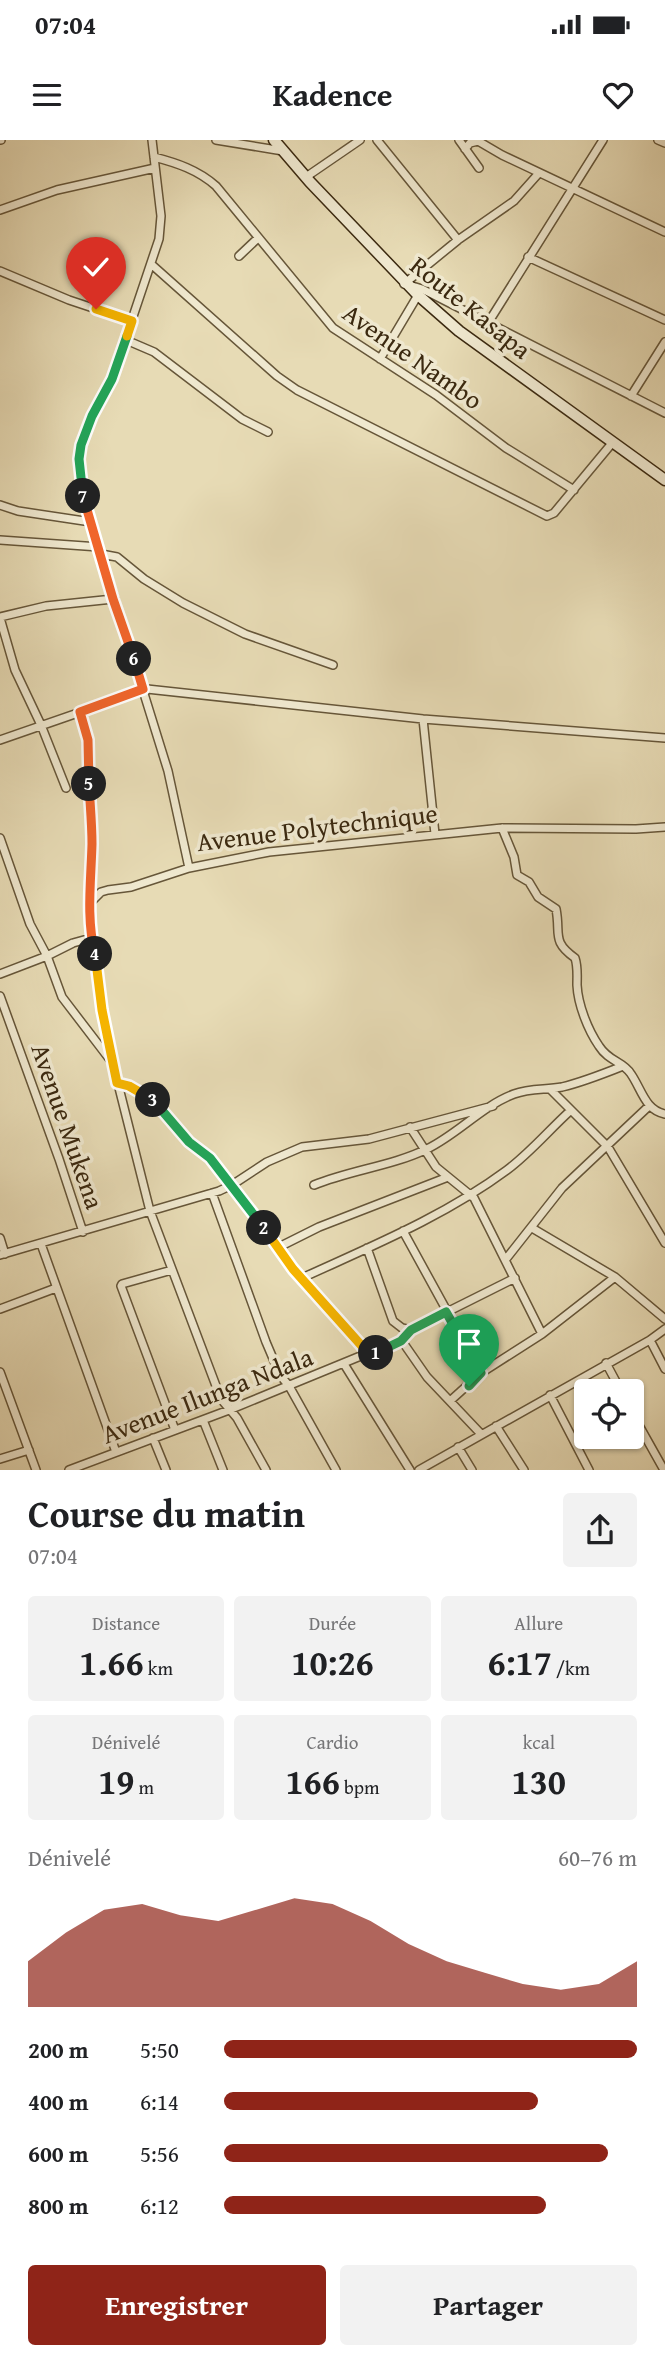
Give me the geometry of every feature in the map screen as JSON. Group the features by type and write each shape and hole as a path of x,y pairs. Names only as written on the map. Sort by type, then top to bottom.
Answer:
{"main road":[{"name":"Route Kasapa","path":"274,140 404,284 459,331 665,480"}],"street":[{"name":"Avenue Polytechnique","path":"152,140 161,229 112,379 88,425 79,455 83,497 113,599 128,636 176,803 190,869 269,852 502,828 665,827"},
{"path":"216,140 283,151"},
{"path":"306,177 360,140"},
{"path":"377,140 458,240"},
{"path":"459,140 479,168"},
{"path":"488,323 603,140"},
{"path":"658,140 665,143"},
{"path":"466,149 470,143 478,141 665,232"},
{"name":"Avenue Nambo","path":"154,157 174,162 205,177 324,319 340,333 436,395 506,448 574,489"},
{"path":"0,210 57,190 155,168"},
{"path":"404,284 458,240 514,201 539,173"},
{"path":"239,256 258,237"},
{"path":"528,257 665,320"},
{"path":"151,264 277,376 311,399 363,422 547,516 554,513 613,442"},
{"path":"0,271 33,287 132,321"},
{"path":"404,284 422,289 665,413"},
{"path":"380,359 418,295"},
{"path":"126,340 153,352 242,419 268,432"},
{"path":"631,396 665,342"},
{"path":"0,505 18,511 91,522"},
{"path":"0,540 100,551 117,556 144,579 183,603 245,634 333,665"},
{"path":"66,788 41,724 15,670 0,618 46,606 113,599"},
{"path":"0,740 143,689 423,719 665,738"},
{"path":"80,712 88,740 92,843 89,903 91,938 117,1083 150,1211 221,1399 237,1418 266,1470"},
{"path":"423,719 435,834"},
{"path":"502,828 514,857 517,875 529,881 538,897 556,909 558,941 564,950 575,958 581,1001 595,1040 608,1058 623,1066 633,1076 649,1106 665,1114"},
{"path":"0,838 30,924 47,956 62,997 113,1064"},
{"path":"89,903 101,892 131,887 190,869"},
{"path":"0,974 91,938"},
{"name":"Avenue Mukena","path":"0,996 83,1231"},
{"path":"314,1185 424,1151 509,1096 529,1089 550,1089 575,1084 623,1066"},
{"path":"117,1083 129,1086 153,1100 189,1142 210,1158 279,1247 288,1263 369,1354"},
{"path":"550,1089 608,1147 665,1243"},
{"path":"0,1238 2,1254 41,1244 212,1193 232,1185 289,1151 324,1143 369,1139 494,1106"},
{"path":"506,1259 562,1188 649,1106"},
{"path":"302,1278 403,1231 470,1194 507,1170 570,1111"},
{"path":"410,1127 440,1172 470,1194 506,1259 542,1334"},
{"path":"279,1247 318,1227 448,1177"},
{"path":"212,1193 280,1375 289,1386 336,1470"},
{"path":"532,1228 615,1277 665,1319"},
{"path":"403,1231 481,1373"},
{"path":"41,1244 116,1452"},
{"path":"367,1248 393,1321 402,1328 411,1330"},
{"path":"172,1270 121,1286 175,1430"},
{"path":"450,1401 481,1373 542,1334 615,1277"},
{"path":"481,1434 428,1377 401,1341 411,1330 515,1278"},
{"path":"0,1309 55,1288"},
{"path":"419,1470 665,1329"},
{"path":"650,1340 665,1369"},
{"name":"Avenue Ilunga Ndala","path":"69,1470 229,1410 359,1357 382,1352 401,1341"},
{"path":"606,1363 615,1379"},
{"path":"344,1364 410,1470"},
{"path":"0,1372 36,1470"},
{"path":"550,1395 589,1470"},
{"path":"203,1420 223,1470"},
{"path":"496,1426 524,1470"},
{"path":"644,1434 664,1470"},
{"path":"153,1438 166,1470"},
{"path":"458,1447 472,1470"},
{"path":"0,1459 29,1450"},
{"path":"99,1459 103,1470"}],"route":[{"path":"96,309 132,321 112,379 92,416 81,445 79,459 83,497 143,689 80,712 88,740 92,843 89,888 91,938 117,1083 129,1086 153,1100 189,1142 210,1158 279,1247 288,1263 369,1354 384,1351 401,1341 411,1330 446,1312 481,1373 469,1386"}]}
